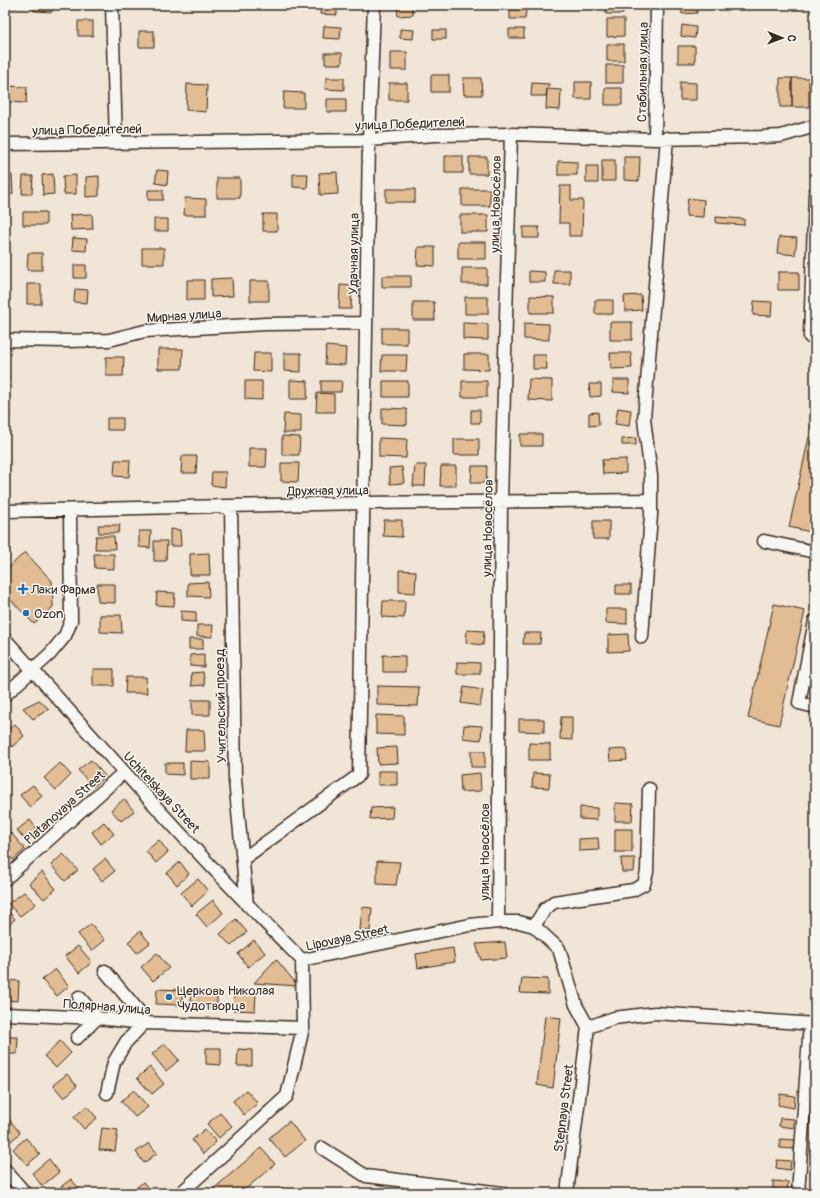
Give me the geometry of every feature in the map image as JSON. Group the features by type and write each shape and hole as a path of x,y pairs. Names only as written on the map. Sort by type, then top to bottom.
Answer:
{"street":[{"path":"112,5 116,143"},
{"name":"Удачная улица","path":"243,859 359,775 362,503 369,140 374,5"},
{"name":"Стабильная улица","path":"642,637 651,500 651,476 644,419 661,138 657,5"},
{"name":"улица Победителей","path":"5,144 369,140 436,135 511,134 661,138 781,136 815,126"},
{"name":"улица Новосёлов","path":"498,922 501,501 511,134"},
{"path":"810,337 815,193"},
{"name":"Мирная улица","path":"5,340 109,340 145,331 265,324 366,323"},
{"name":"Дружная улица","path":"5,511 362,503 651,500"},
{"name":"Учительский проезд","path":"231,506 235,780 247,905"},
{"path":"5,695 50,654 65,636 71,621 70,510"},
{"path":"764,541 815,552"},
{"path":"815,621 798,703 815,707"},
{"name":"Uchitelskaya Street","path":"5,639 124,772 247,905 302,960"},
{"name":"Platanovaya Street","path":"5,879 124,772"},
{"path":"649,789 647,872 644,884 633,890 554,902 545,909 534,926 559,949 576,1005 588,1027 614,1018 655,1013 813,1024 798,1193"},
{"name":"Lipovaya Street","path":"181,1193 287,1096 303,1028 302,960 470,925 498,922 519,922 534,926"},
{"path":"105,971 142,1015 144,1023 126,1042 114,1062 107,1093"},
{"path":"77,1038 97,1018 79,997"},
{"name":"Полярная улица","path":"5,1014 97,1018 144,1023 303,1028"},
{"name":"Stepnaya Street","path":"567,1193 588,1027"},
{"path":"322,1148 366,1176 502,1193"},
{"path":"5,1170 25,1193"}],"building":[{"path":"5,5 24,5 24,7 5,8"},
{"path":"34,5 52,5 52,12 34,11"},
{"path":"321,5 337,5 337,15 320,14"},
{"path":"606,5 623,5 623,14 606,14"},
{"path":"681,5 697,5 697,13 682,14"},
{"path":"412,6 413,15 398,16 397,7"},
{"path":"510,10 526,10 525,19 510,19"},
{"path":"607,19 624,19 624,36 607,37"},
{"path":"78,21 93,21 93,36 78,36"},
{"path":"682,25 696,27 695,38 681,36"},
{"path":"324,26 341,27 340,39 323,38"},
{"path":"400,29 414,30 413,39 400,38"},
{"path":"509,29 524,29 524,38 509,38"},
{"path":"433,30 446,30 446,39 433,39"},
{"path":"139,31 154,31 154,47 139,47"},
{"path":"607,44 624,44 624,61 607,61"},
{"path":"678,46 695,46 695,63 678,63"},
{"path":"390,52 407,52 407,70 390,70"},
{"path":"325,53 342,53 342,64 325,64"},
{"path":"606,65 623,65 623,83 606,83"},
{"path":"431,75 449,75 449,92 431,92"},
{"path":"326,78 344,78 344,90 325,89"},
{"path":"463,78 481,78 482,95 464,95"},
{"path":"780,78 792,78 792,107 780,107"},
{"path":"792,78 809,78 809,107 792,107"},
{"path":"575,82 591,82 591,99 575,99"},
{"path":"680,82 696,83 696,100 680,100"},
{"path":"389,83 407,83 407,100 389,100"},
{"path":"532,83 549,84 546,96 531,96"},
{"path":"187,84 207,85 206,112 186,110"},
{"path":"6,86 27,87 26,103 5,102"},
{"path":"605,88 622,88 622,105 605,105"},
{"path":"547,89 561,90 560,110 546,109"},
{"path":"284,92 304,93 304,108 283,108"},
{"path":"327,99 346,99 346,112 327,112"},
{"path":"445,156 463,156 463,173 445,173"},
{"path":"469,157 487,157 487,174 469,174"},
{"path":"624,157 640,157 639,181 624,180"},
{"path":"602,160 615,160 615,181 602,181"},
{"path":"558,161 577,162 577,175 558,175"},
{"path":"586,166 598,166 598,183 586,183"},
{"path":"157,170 168,171 167,185 155,183"},
{"path":"337,172 338,194 320,195 319,173"},
{"path":"53,174 54,194 43,195 42,175"},
{"path":"293,174 308,174 307,188 293,187"},
{"path":"5,175 12,175 13,194 5,195"},
{"path":"76,175 76,194 64,194 63,176"},
{"path":"23,176 33,176 32,194 22,194"},
{"path":"99,176 99,196 86,197 86,177"},
{"path":"217,178 240,178 240,198 217,198"},
{"path":"560,186 571,186 571,200 583,200 582,236 569,236 569,223 559,223"},
{"path":"386,189 415,189 415,202 386,202"},
{"path":"462,189 490,189 490,206 462,206"},
{"path":"148,190 163,190 163,200 148,200"},
{"path":"185,198 206,199 206,215 184,215"},
{"path":"688,198 704,200 703,217 686,216"},
{"path":"23,212 46,212 46,225 23,225"},
{"path":"92,214 93,229 71,230 70,215"},
{"path":"263,214 277,214 277,231 263,231"},
{"path":"460,215 488,215 488,232 460,232"},
{"path":"716,217 744,219 744,225 716,223"},
{"path":"154,219 168,219 168,231 154,231"},
{"path":"523,227 539,227 539,238 523,238"},
{"path":"779,237 797,238 795,255 777,253"},
{"path":"73,238 87,239 86,251 72,250"},
{"path":"458,242 486,242 486,259 458,259"},
{"path":"418,247 435,247 435,266 417,265"},
{"path":"142,248 164,248 164,264 142,264"},
{"path":"28,253 42,253 42,270 27,270"},
{"path":"74,265 86,265 86,278 74,278"},
{"path":"462,268 487,268 487,284 462,284"},
{"path":"554,270 570,270 570,284 554,284"},
{"path":"529,271 545,272 545,282 529,282"},
{"path":"778,272 799,272 799,290 778,290"},
{"path":"382,276 411,276 411,287 382,287"},
{"path":"232,278 233,296 211,297 211,279"},
{"path":"187,280 204,280 204,300 187,300"},
{"path":"250,281 269,281 269,301 250,301"},
{"path":"27,284 41,284 41,304 27,304"},
{"path":"340,285 352,286 351,309 339,309"},
{"path":"75,289 88,290 87,303 74,302"},
{"path":"641,295 642,310 625,311 624,296"},
{"path":"530,296 554,297 554,313 530,313"},
{"path":"465,297 488,297 488,314 465,314"},
{"path":"595,300 613,300 613,314 595,314"},
{"path":"754,301 772,302 771,316 753,315"},
{"path":"413,302 434,302 435,320 413,320"},
{"path":"610,322 632,322 632,340 610,340"},
{"path":"463,323 488,324 488,340 463,339"},
{"path":"524,323 549,324 549,340 524,339"},
{"path":"382,328 407,328 407,344 382,344"},
{"path":"326,346 346,348 345,365 325,364"},
{"path":"158,349 183,349 182,369 158,369"},
{"path":"254,353 271,353 271,372 253,371"},
{"path":"284,353 301,353 301,372 284,371"},
{"path":"610,353 631,353 632,368 611,369"},
{"path":"464,354 489,354 489,370 464,369"},
{"path":"382,355 407,355 406,371 381,371"},
{"path":"533,355 546,355 547,369 533,369"},
{"path":"106,357 124,357 123,376 106,376"},
{"path":"529,379 552,380 552,401 528,400"},
{"path":"290,380 308,381 307,399 290,399"},
{"path":"613,380 629,380 629,393 613,392"},
{"path":"245,381 262,381 262,400 245,399"},
{"path":"321,381 342,381 341,392 321,392"},
{"path":"383,381 408,381 408,397 383,397"},
{"path":"462,381 487,381 487,397 462,397"},
{"path":"589,384 601,384 601,396 590,397"},
{"path":"317,393 334,394 334,412 316,412"},
{"path":"5,402 10,402 10,417 5,417"},
{"path":"382,408 407,409 407,425 382,424"},
{"path":"618,408 631,410 629,426 615,424"},
{"path":"471,410 480,410 480,423 471,423"},
{"path":"598,412 599,425 589,426 589,413"},
{"path":"284,414 301,415 301,433 283,433"},
{"path":"815,415 815,533 789,527"},
{"path":"107,418 123,418 123,430 107,430"},
{"path":"520,434 542,434 542,446 520,446"},
{"path":"282,436 300,437 299,455 282,455"},
{"path":"379,438 407,439 406,458 379,457"},
{"path":"636,438 636,445 622,445 622,439"},
{"path":"454,439 479,439 479,455 454,455"},
{"path":"249,448 267,448 266,467 249,467"},
{"path":"182,456 197,456 196,473 181,473"},
{"path":"626,459 626,473 603,474 602,460"},
{"path":"115,460 130,460 129,477 114,476"},
{"path":"281,463 299,463 298,482 281,481"},
{"path":"415,465 426,465 425,486 413,486"},
{"path":"441,466 456,466 456,486 440,486"},
{"path":"472,466 487,466 486,483 471,483"},
{"path":"402,467 404,483 390,484 389,468"},
{"path":"212,472 226,472 225,487 211,485"},
{"path":"384,520 402,520 402,537 383,536"},
{"path":"593,521 609,521 609,539 593,539"},
{"path":"98,525 120,525 118,533 99,533"},
{"path":"170,529 180,530 181,546 170,546"},
{"path":"139,531 151,531 150,548 139,547"},
{"path":"96,536 114,536 115,549 95,549"},
{"path":"154,541 167,541 166,561 154,561"},
{"path":"25,552 52,581 53,607 34,624 5,594 5,571"},
{"path":"209,553 210,575 190,575 190,554"},
{"path":"94,554 114,554 114,569 95,568"},
{"path":"399,570 416,571 415,593 399,592"},
{"path":"208,582 209,597 188,596 188,583"},
{"path":"97,584 115,584 115,603 98,602"},
{"path":"616,585 631,585 631,594 616,594"},
{"path":"157,592 175,593 174,606 156,605"},
{"path":"383,601 405,601 404,618 382,617"},
{"path":"774,604 805,611 779,725 748,718"},
{"path":"606,609 627,609 627,624 606,623"},
{"path":"181,611 196,612 196,622 181,621"},
{"path":"100,615 121,615 122,633 100,632"},
{"path":"197,625 213,625 212,637 197,636"},
{"path":"467,630 484,631 483,645 466,643"},
{"path":"524,633 541,633 540,644 523,644"},
{"path":"628,634 629,651 608,652 608,635"},
{"path":"189,639 203,639 203,649 189,649"},
{"path":"204,654 204,667 190,666 190,655"},
{"path":"383,655 405,656 405,672 383,672"},
{"path":"457,662 480,663 480,674 457,674"},
{"path":"5,669 11,676 5,681"},
{"path":"93,669 114,669 114,686 93,686"},
{"path":"203,672 205,685 192,686 191,673"},
{"path":"126,677 146,677 147,693 125,693"},
{"path":"377,686 419,687 418,706 377,705"},
{"path":"464,687 483,690 480,706 461,703"},
{"path":"39,700 49,709 33,719 23,708"},
{"path":"192,700 210,700 210,715 192,715"},
{"path":"376,715 404,716 404,735 376,734"},
{"path":"561,717 572,717 572,740 560,739"},
{"path":"519,719 544,719 544,732 519,731"},
{"path":"15,724 24,736 12,747 5,738 5,732"},
{"path":"464,725 482,726 481,740 463,738"},
{"path":"186,730 204,730 205,751 185,751"},
{"path":"529,743 550,744 550,760 529,760"},
{"path":"397,747 398,763 378,764 377,748"},
{"path":"626,749 627,760 610,761 609,750"},
{"path":"471,751 485,751 485,767 471,767"},
{"path":"91,760 105,776 93,787 78,770"},
{"path":"190,761 210,762 210,779 190,779"},
{"path":"60,763 71,775 56,790 44,778"},
{"path":"165,763 183,763 183,775 165,774"},
{"path":"378,771 397,771 397,785 378,785"},
{"path":"480,773 481,791 461,792 460,775"},
{"path":"533,773 550,774 549,788 532,787"},
{"path":"33,785 42,796 30,807 20,795"},
{"path":"124,799 134,811 121,821 111,810"},
{"path":"615,803 633,804 632,821 615,821"},
{"path":"393,807 392,818 370,819 371,808"},
{"path":"580,807 597,808 597,820 580,819"},
{"path":"30,820 39,832 27,842 17,830"},
{"path":"104,822 114,834 101,844 92,832"},
{"path":"615,829 632,829 632,852 615,852"},
{"path":"11,833 25,849 13,860 5,851 5,838"},
{"path":"598,838 599,850 579,851 579,839"},
{"path":"159,840 168,852 156,863 146,851"},
{"path":"63,854 78,870 65,881 51,865"},
{"path":"621,858 635,858 634,872 622,872"},
{"path":"105,859 115,871 102,881 93,869"},
{"path":"377,861 400,862 396,885 377,884"},
{"path":"180,862 189,874 177,885 167,873"},
{"path":"42,872 56,889 44,899 29,883"},
{"path":"198,879 208,891 192,906 181,893"},
{"path":"24,892 36,904 20,916 8,904"},
{"path":"213,900 223,913 207,927 196,914"},
{"path":"362,907 372,908 370,931 360,930"},
{"path":"5,908 15,919 5,929"},
{"path":"236,919 247,932 231,946 220,934"},
{"path":"91,924 105,940 92,951 78,934"},
{"path":"140,931 150,943 137,953 128,942"},
{"path":"254,940 265,953 248,967 238,954"},
{"path":"505,942 507,958 481,960 476,944"},
{"path":"78,946 92,962 79,973 65,956"},
{"path":"453,948 455,962 418,968 416,954"},
{"path":"157,953 169,968 153,981 141,967"},
{"path":"276,959 298,986 254,983"},
{"path":"55,969 69,986 57,996 42,980"},
{"path":"522,978 548,979 548,994 520,993"},
{"path":"5,980 19,981 18,1001 5,1000"},
{"name":"Церковь Николая Чудотворца","path":"157,989 182,990 182,1005 156,1004"},
{"path":"192,991 217,992 217,1009 190,1008"},
{"path":"234,992 256,993 255,1011 233,1010"},
{"path":"545,1016 561,1018 553,1088 537,1085"},
{"path":"5,1037 18,1037 17,1054 5,1054"},
{"path":"60,1041 71,1053 56,1068 44,1056"},
{"path":"165,1044 179,1060 166,1071 152,1054"},
{"path":"206,1048 221,1048 221,1065 206,1064"},
{"path":"238,1049 252,1050 252,1066 237,1066"},
{"path":"150,1067 164,1084 152,1094 137,1078"},
{"path":"67,1074 77,1086 64,1098 53,1085"},
{"path":"134,1090 148,1107 135,1117 121,1101"},
{"path":"246,1090 258,1103 244,1115 233,1101"},
{"path":"780,1094 795,1096 794,1108 778,1105"},
{"path":"87,1106 97,1118 84,1129 74,1117"},
{"path":"220,1113 232,1126 219,1138 207,1124"},
{"path":"780,1118 794,1119 794,1128 779,1126"},
{"path":"9,1119 20,1133 8,1144 5,1141 5,1123"},
{"path":"289,1121 305,1141 285,1157 269,1138"},
{"path":"102,1128 118,1130 115,1151 99,1150"},
{"path":"205,1129 216,1142 203,1154 192,1140"},
{"path":"26,1138 40,1154 27,1165 13,1149"},
{"path":"780,1139 795,1140 794,1149 780,1148"},
{"path":"149,1143 157,1153 144,1163 136,1152"},
{"path":"261,1148 275,1164 241,1193 213,1193 211,1191"},
{"path":"49,1159 59,1172 42,1186 32,1173"},
{"path":"777,1160 791,1161 790,1170 776,1168"},
{"path":"812,1175 815,1176 815,1184 811,1184"},
{"path":"71,1179 81,1191 79,1193 54,1192"},
{"path":"773,1181 788,1182 787,1191 773,1189"},
{"path":"143,1182 152,1193 130,1193"},
{"path":"282,1187 287,1193 275,1193"}],"place":[{"name":"Лаки Фарма","path":"23,589"},
{"name":"Ozon","path":"26,613"},
{"name":"Церковь Николая Чудотворца","path":"169,997"}]}
